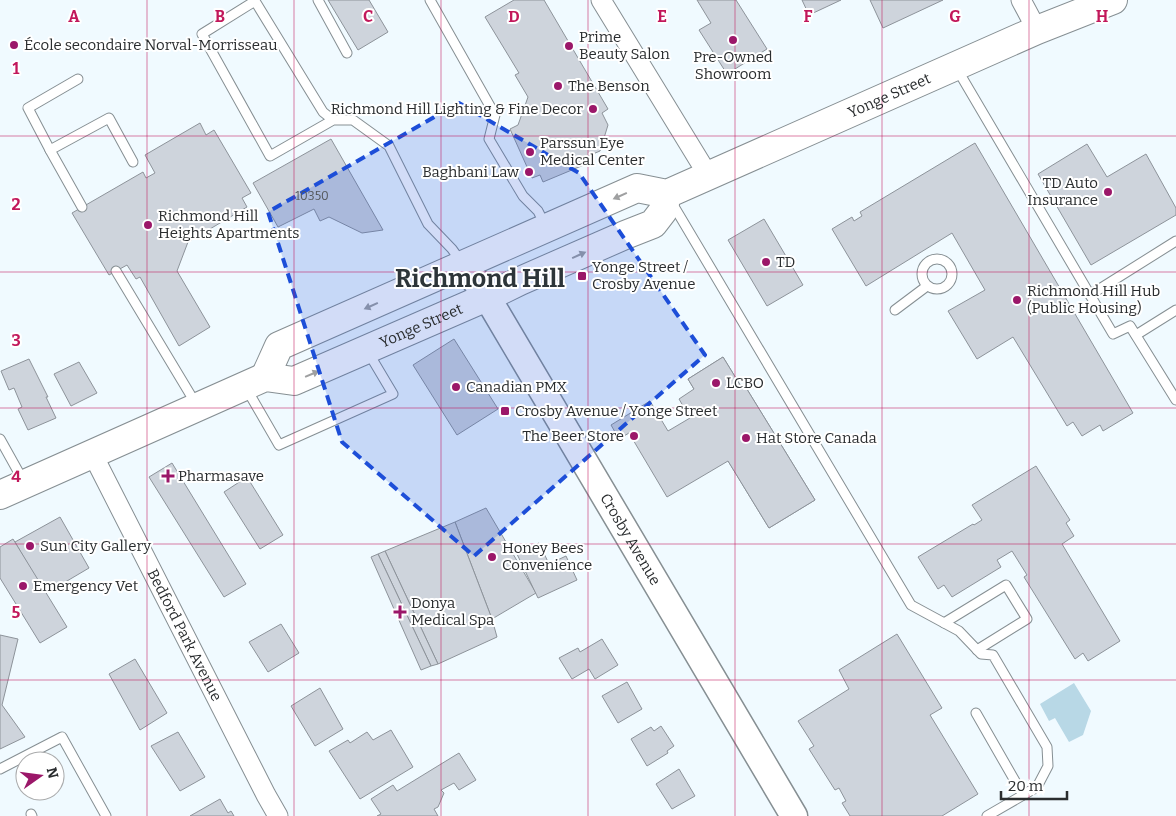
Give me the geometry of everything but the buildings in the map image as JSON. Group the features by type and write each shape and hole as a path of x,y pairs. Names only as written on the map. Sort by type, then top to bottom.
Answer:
{"main road":[{"name":"Yonge Street","path":"255,381 294,381 653,224 663,211 667,194 1037,30 1113,0"},
{"path":"0,495 255,381 279,346 637,188 667,194"}],"street":[{"path":"600,0 708,175"},
{"path":"1021,0 1037,30"},
{"name":"Crosby Avenue","path":"464,265 487,297 794,816"},
{"name":"Bedford Park Avenue","path":"93,455 278,816"}],"lane":[{"path":"318,0 347,53"},
{"path":"430,0 495,115 489,139 523,196 538,211 546,228"},
{"path":"333,120 323,112 255,1 202,34 270,156 333,120 353,120 389,146 428,224 452,249 464,265"},
{"path":"955,66 1113,334 1130,326 1176,400"},
{"path":"78,79 28,108 82,207"},
{"path":"50,150 109,118 133,162"},
{"path":"667,194 911,605 959,631 982,654 993,655 1047,747 1048,766 1038,787 987,816"},
{"path":"1090,295 1176,241"},
{"path":"116,271 198,407"},
{"path":"895,310 927,286"},
{"path":"1136,336 1176,310"},
{"path":"255,381 280,445 393,394 366,350"},
{"path":"0,439 25,484"},
{"path":"944,623 1006,585 1027,619 976,650"},
{"path":"976,713 1023,795"},
{"path":"0,769 62,737 106,816"}],"highlighted area":[{"path":"459,103 579,173 705,355 474,556 342,442 268,212"}],"shaded area":[{"path":"1074,683 1091,711 1083,735 1069,742 1055,718 1049,721 1040,704"}],"place":[{"name":"Pre-Owned Showroom","path":"733,40"},
{"name":"École secondaire Norval-Morrisseau","path":"14,45"},
{"name":"Prime Beauty Salon","path":"569,46"},
{"name":"The Benson","path":"558,86"},
{"name":"Richmond Hill Lighting & Fine Decor","path":"593,109"},
{"name":"Parssun Eye Medical Center","path":"530,152"},
{"name":"Baghbani Law","path":"529,172"},
{"name":"TD Auto Insurance","path":"1108,192"},
{"name":"Richmond Hill Heights Apartments","path":"148,225"},
{"name":"TD","path":"766,262"},
{"name":"Yonge Street / Crosby Avenue","path":"582,276"},
{"name":"Richmond Hill Hub (Public Housing)","path":"1017,300"},
{"name":"LCBO","path":"716,383"},
{"name":"Canadian PMX","path":"456,387"},
{"name":"Crosby Avenue / Yonge Street","path":"505,411"},
{"name":"The Beer Store","path":"634,436"},
{"name":"Hat Store Canada","path":"746,438"},
{"name":"Pharmasave","path":"168,476"},
{"name":"Sun City Gallery","path":"30,546"},
{"name":"Honey Bees Convenience","path":"492,557"},
{"name":"Emergency Vet","path":"23,586"},
{"name":"Donya Medical Spa","path":"400,612"}],"district":[{"name":"Richmond Hill","path":"480,279"}]}
